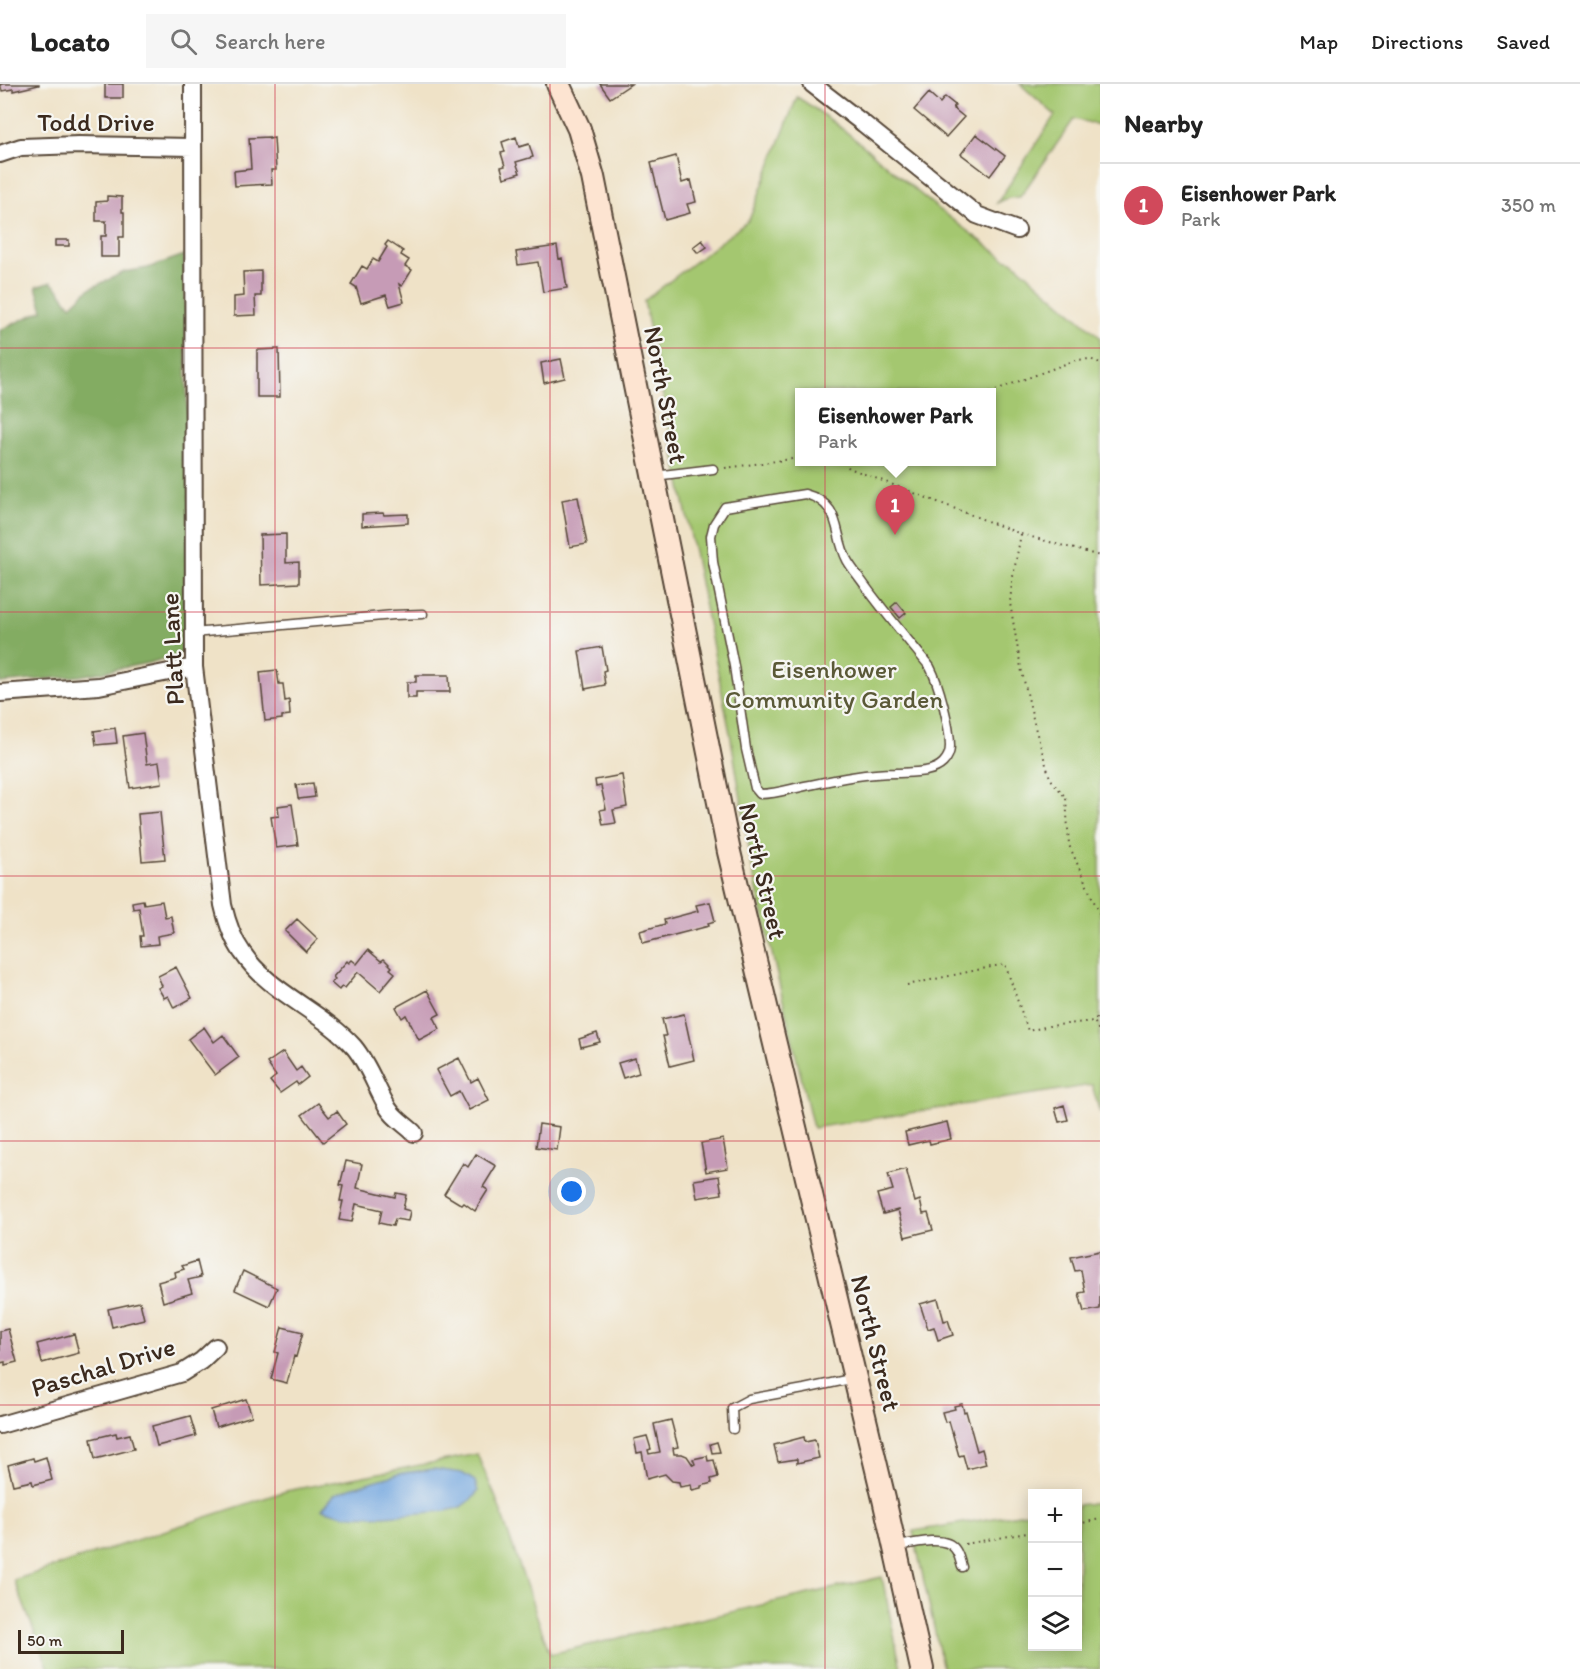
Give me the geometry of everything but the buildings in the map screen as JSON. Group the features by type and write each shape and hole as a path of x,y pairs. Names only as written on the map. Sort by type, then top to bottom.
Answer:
{"main road":[{"name":"North Street","path":"558,84 579,129 593,177 729,852 922,1669"}],"street":[{"name":"Platt Lane","path":"193,84 194,667 227,922 242,953 263,976 348,1040 364,1060 389,1110 414,1133"},
{"path":"812,84 977,215 1017,230"},
{"name":"Todd Drive","path":"0,154 21,147 193,147"},
{"path":"0,693 99,686 194,667"},
{"name":"Paschal Drive","path":"0,1425 182,1373 201,1361 216,1347"}],"lane":[{"path":"653,476 713,469"},
{"path":"804,494 817,497 830,510 838,526 847,561 930,667 936,679 950,747 948,756 942,765 929,770 844,778 773,794 760,794 755,788 713,562 711,536 714,524 725,507 779,498 804,494"},
{"path":"193,633 423,614"},
{"path":"733,1429 732,1408 748,1399 855,1378"},
{"path":"895,1547 939,1541 949,1543 955,1548 962,1568"}],"path":[{"path":"996,391 1076,360 1090,359 1100,363"},
{"path":"713,469 795,459"},
{"path":"847,466 1021,534 1100,556"},
{"path":"1021,534 1010,603 1021,668 1050,778 1066,798 1069,845 1100,915"},
{"path":"907,986 1005,964 1028,1031 1048,1026 1094,1021 1100,1013"},
{"path":"1094,1021 1100,1033"},
{"path":"1082,1523 1100,1519"},
{"path":"955,1548 970,1542 1028,1533"}],"green space":[{"path":"1020,84 1100,84 1100,125 1074,119 1020,197 1008,198 997,203 1055,115"},
{"name":"Eisenhower Community Garden","path":"797,97 851,135 952,219 1005,259 1012,261 1100,337 1100,1113 1092,1085 813,1128 754,877 730,733 644,301 749,220"},
{"path":"184,255 192,634 185,648 178,655 149,663 80,676 0,683 0,330 43,310 36,287 51,282 71,306 89,289 124,272 148,268"},
{"path":"477,1454 496,1498 550,1654 882,1577 901,1669 49,1669 14,1580 286,1491"},
{"path":"1100,1502 1100,1669 943,1669 913,1531 1028,1513 1028,1651 1082,1651 1082,1504"}],"water":[{"path":"434,1469 462,1473 475,1481 478,1491 473,1498 459,1508 445,1511 384,1516 344,1515 322,1509 335,1494 350,1488 402,1473"}],"place":[{"name":"Eisenhower Park","path":"895,535"}]}
